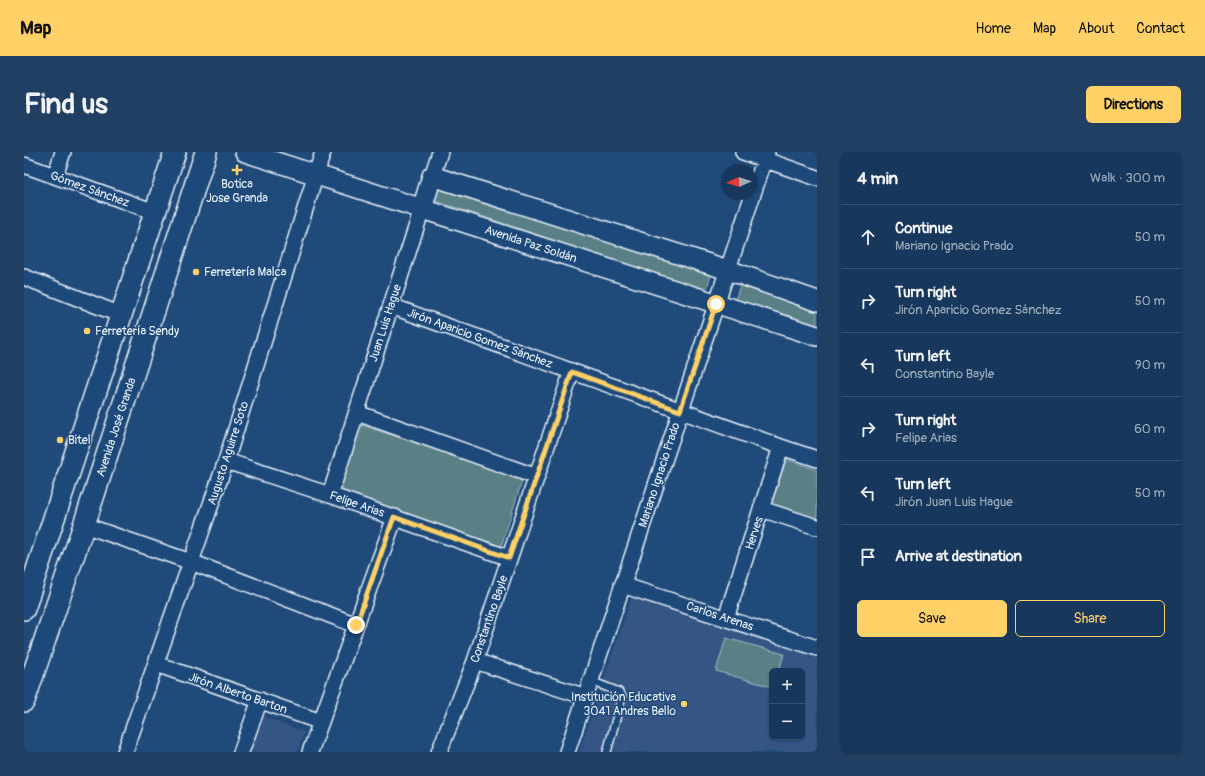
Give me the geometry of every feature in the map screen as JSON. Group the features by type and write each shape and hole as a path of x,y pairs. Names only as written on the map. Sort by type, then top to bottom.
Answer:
{"main road":[{"path":"24,609 175,152"},
{"name":"Avenida José Granda","path":"24,701 84,525 206,152"}],"street":[{"path":"55,176 63,152"},
{"name":"Avenida Paz Soldán","path":"245,152 817,336"},
{"name":"Augusto Aguirre Soto","path":"125,752 226,461 323,152"},
{"name":"Juan Luis Hague","path":"330,495 440,152"},
{"path":"743,152 766,156 817,178"},
{"name":"Mariano Ignacio Prado","path":"567,752 766,156"},
{"name":"Gómez Sánchez","path":"24,165 155,212"},
{"path":"432,176 728,270 817,301"},
{"path":"24,277 121,316"},
{"name":"Jirón Aparicio Gomez Sánchez","path":"391,306 817,459"},
{"name":"Constantino Bayle","path":"439,752 475,661 572,372"},
{"path":"357,413 536,477"},
{"name":"Herves","path":"726,618 781,447"},
{"name":"Felipe Arias","path":"226,461 330,495 509,558"},
{"path":"761,509 817,527"},
{"path":"310,752 394,517"},
{"path":"84,525 190,562 356,625"},
{"name":"Carlos Arenas","path":"622,585 817,648"},
{"path":"475,661 586,697"},
{"name":"Jirón Alberto Barton","path":"156,664 321,722"},
{"path":"241,752 260,700"}],"lane":[{"path":"591,681 619,692 622,697 607,752"}],"shaded area":[{"name":"Institución Educativa 3041 Andres Bello","path":"632,597 817,658 817,752 579,752"},
{"path":"261,716 304,732 297,752 249,752"}],"green space":[{"path":"439,184 711,275 706,291 433,200"},
{"path":"740,285 817,310 817,329 734,303"},
{"path":"355,423 523,478 500,550 333,494"},
{"path":"786,459 817,470 817,520 771,504"},
{"path":"726,638 784,654 780,668 769,668 769,686 716,671"}],"place":[{"name":"Botica Jose Granda","path":"237,170"},
{"name":"Ferretería Malca","path":"196,272"},
{"name":"Ferretería Sendy","path":"87,331"},
{"name":"Bitel","path":"60,440"},
{"name":"Institución Educativa 3041 Andres Bello","path":"684,704"}],"route":[{"path":"356,625 394,517 509,558 572,372 680,411 716,304"}]}
